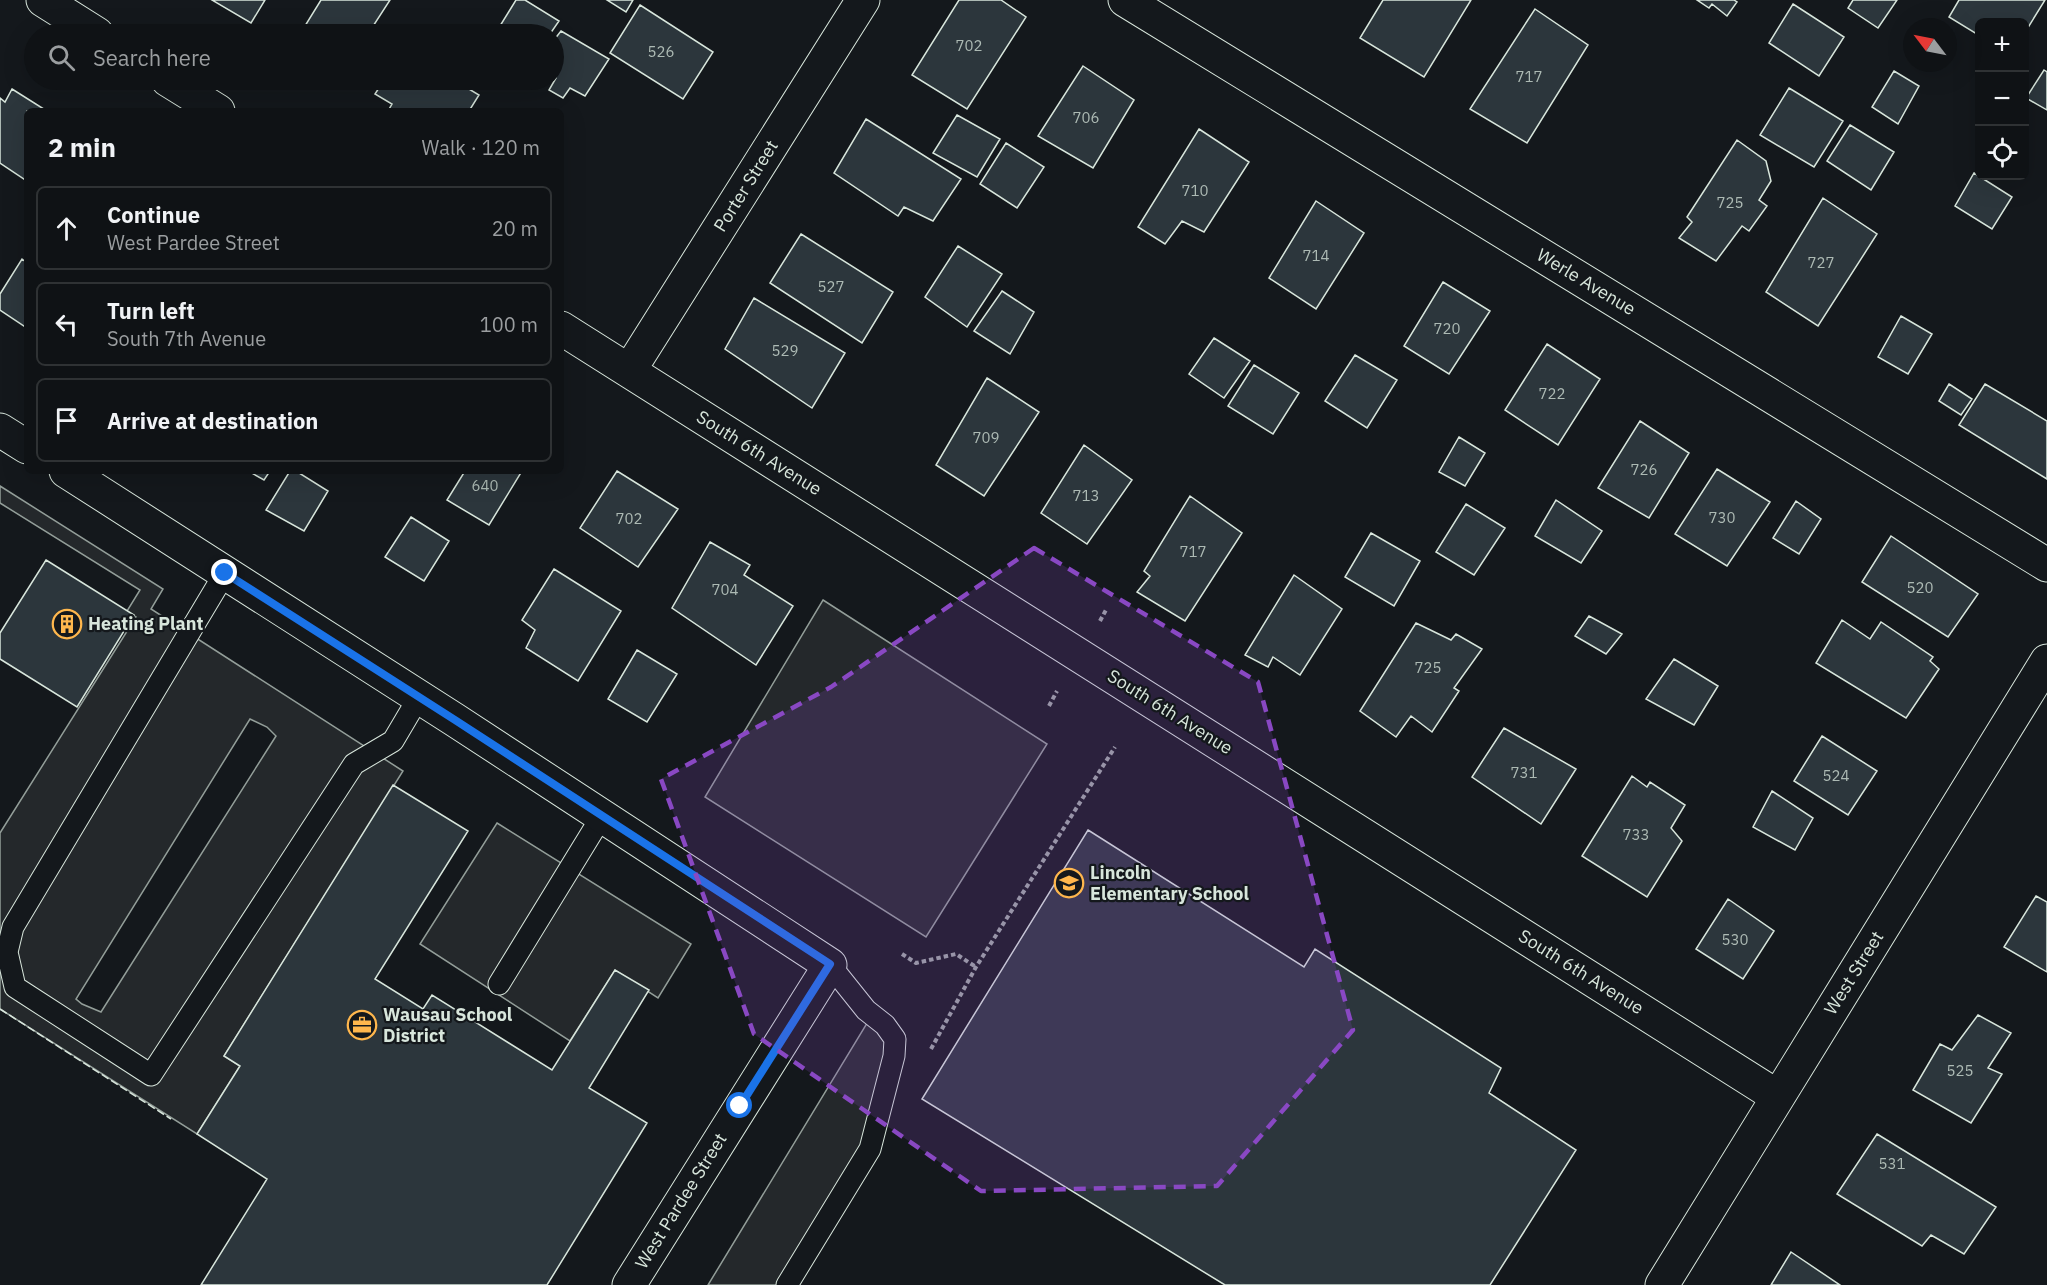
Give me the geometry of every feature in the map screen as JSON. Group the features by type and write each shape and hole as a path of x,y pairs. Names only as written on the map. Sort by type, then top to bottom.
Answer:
{"street":[{"path":"43,0 82,24"},
{"name":"Porter Street","path":"629,371 863,0"},
{"name":"Werle Avenue","path":"1125,0 2047,565"},
{"path":"184,90 213,108"},
{"name":"South 6th Avenue","path":"564,330 1778,1097"},
{"path":"0,430 24,445"},
{"path":"71,474 420,697 830,964"},
{"name":"West Street","path":"1662,1285 2047,661"},
{"name":"West Pardee Street","path":"629,1285 830,964"}],"lane":[{"path":"225,573 13,927 7,952 15,987 151,1075 354,764 393,741 420,697"},
{"path":"499,984 602,816"},
{"path":"787,1285 870,1149 894,1056 896,1039 885,1025 866,1010 830,964"}],"path":[{"path":"930,1050 976,967 1115,747"},
{"path":"902,954 916,963 956,954 976,967"}],"highlighted area":[{"path":"1034,548 1258,682 1353,1030 1217,1186 981,1191 754,1034 661,779 831,687"}],"shaded area":[{"path":"0,486 163,589 151,609 403,771 224,1056 240,1066 197,1134 0,1009 0,833 136,617 127,611 140,590 0,503","holes":["250,719 267,727 276,736 101,1012 82,1004 76,999"]},
{"path":"823,600 1047,744 926,937 705,797"},
{"path":"497,823 691,944 658,998 615,970 570,1041 420,944"},
{"path":"872,1015 895,1039 876,1124 787,1285 708,1285"}],"building":[{"path":"212,0 265,0 251,23"},
{"path":"321,0 390,0 374,24 306,24"},
{"path":"516,0 525,0 559,21 557,24 501,24"},
{"path":"607,0 633,0 626,12"},
{"path":"959,0 1001,0 1026,17 967,109 912,75"},
{"path":"1383,0 1471,0 1424,77 1360,38"},
{"path":"1697,0 1734,0 1737,2 1727,16 1712,4 1709,8"},
{"path":"1853,0 1897,0 1878,28 1848,8"},
{"path":"1959,0 2045,0 2029,26 2029,18 1975,18 1975,33 1957,22 1957,18 1949,17"},
{"path":"1793,4 1844,37 1819,76 1769,43"},
{"path":"640,5 713,52 683,99 610,53"},
{"path":"1535,9 1588,45 1527,143 1470,109"},
{"path":"564,33 609,59 585,96 570,88 563,98 549,90 564,90"},
{"path":"1083,66 1134,100 1093,168 1038,136"},
{"path":"2044,70 2047,72 2047,110 2029,100 2029,93"},
{"path":"1894,71 1919,86 1898,124 1872,107"},
{"path":"1789,88 1843,121 1814,167 1760,135"},
{"path":"12,89 42,108 24,108 24,179 0,163 0,98 5,102"},
{"path":"378,90 471,90 479,95 471,108 390,108 392,104 375,94"},
{"path":"957,115 1000,139 977,177 933,153"},
{"path":"866,119 961,179 933,221 904,207 898,216 834,173"},
{"path":"1850,125 1894,152 1871,190 1827,161"},
{"path":"1199,129 1249,162 1204,232 1182,221 1165,244 1138,227"},
{"path":"1737,140 1766,161 1771,181 1759,200 1767,206 1749,231 1742,226 1716,261 1679,238 1692,222 1687,217"},
{"path":"1006,143 1044,167 1017,208 980,184"},
{"path":"1974,173 1975,180 1985,180 2012,197 1992,229 1955,206"},
{"path":"1823,198 1877,234 1818,326 1766,292"},
{"path":"1316,201 1364,233 1316,309 1269,278"},
{"path":"801,234 893,292 862,343 770,283"},
{"path":"958,246 1002,274 967,327 925,297"},
{"path":"22,259 24,261 24,326 0,310 0,294"},
{"path":"1443,282 1490,311 1449,374 1404,346"},
{"path":"1002,291 1034,312 1010,354 974,331"},
{"path":"754,298 845,353 812,408 725,349"},
{"path":"1901,316 1932,334 1908,374 1878,357"},
{"path":"1214,338 1250,361 1224,398 1189,374"},
{"path":"1547,344 1600,379 1558,445 1505,410"},
{"path":"1355,355 1397,380 1367,428 1325,401"},
{"path":"1254,365 1299,393 1273,434 1228,406"},
{"path":"987,378 1039,412 984,496 936,465"},
{"path":"1949,384 1972,399 1961,415 1939,401"},
{"path":"1985,384 2047,421 2047,479 1959,425"},
{"path":"1640,421 1689,453 1649,518 1598,488"},
{"path":"1459,437 1485,453 1465,486 1439,472"},
{"path":"1084,445 1132,480 1087,544 1041,513"},
{"path":"1717,469 1770,502 1727,566 1675,534"},
{"path":"617,471 678,509 638,567 580,528"},
{"path":"253,474 268,474 264,480"},
{"path":"288,474 301,474 328,491 304,531 266,510"},
{"path":"463,474 520,474 489,525 447,500"},
{"path":"1190,496 1242,533 1185,621 1137,592 1150,576 1144,571"},
{"path":"1556,500 1602,531 1581,563 1535,536"},
{"path":"1796,501 1821,519 1799,554 1773,538"},
{"path":"1466,504 1505,528 1474,575 1436,552"},
{"path":"411,517 449,541 424,581 385,557"},
{"path":"1371,533 1420,561 1394,606 1345,577"},
{"path":"1891,536 1978,594 1948,637 1862,582"},
{"path":"710,542 750,565 744,575 793,606 756,665 672,608"},
{"name":"Heating Plant","path":"46,560 134,615 77,707 0,659 0,633"},
{"path":"554,569 621,611 578,681 526,648 535,630 522,620"},
{"path":"1294,575 1342,609 1300,675 1273,657 1268,667 1245,655"},
{"path":"1589,616 1622,634 1606,654 1575,636"},
{"path":"1842,620 1870,639 1881,622 1933,657 1930,661 1939,669 1906,718 1816,663"},
{"path":"1416,623 1451,640 1456,634 1482,649 1454,688 1459,691 1432,732 1411,716 1396,737 1360,711"},
{"path":"637,650 677,674 647,722 608,699"},
{"path":"1674,659 1718,686 1694,725 1646,699"},
{"path":"1504,728 1576,769 1541,824 1472,777"},
{"path":"1822,736 1877,771 1848,815 1794,781"},
{"path":"1632,776 1647,787 1650,782 1685,805 1671,828 1682,841 1647,897 1582,856"},
{"name":"Wausau School District","path":"393,785 468,831 375,979 423,1009 432,995 552,1070 615,970 649,990 589,1088 647,1123 547,1285 201,1285 267,1179 197,1134 240,1066 224,1056"},
{"path":"1772,791 1813,818 1795,850 1753,827"},
{"path":"1088,830 1304,967 1315,949 1501,1068 1489,1093 1576,1150 1490,1285 1225,1285 922,1099"},
{"path":"2036,896 2047,902 2047,972 2004,947"},
{"path":"1728,899 1774,931 1743,979 1696,949"},
{"path":"1978,1015 2011,1033 1988,1068 2002,1074 1971,1123 1913,1090 1940,1044 1952,1050"},
{"path":"1877,1134 1996,1207 1964,1254 1931,1235 1922,1246 1837,1194"},
{"path":"1791,1252 1840,1285 1771,1285"}],"fence":[{"path":"0,1009 171,1119"}],"place":[{"name":"Heating Plant","path":"67,624"},
{"name":"Lincoln Elementary School","path":"1069,883"},
{"name":"Wausau School District","path":"362,1025"}],"route":[{"path":"225,573 830,964 740,1106"}]}
